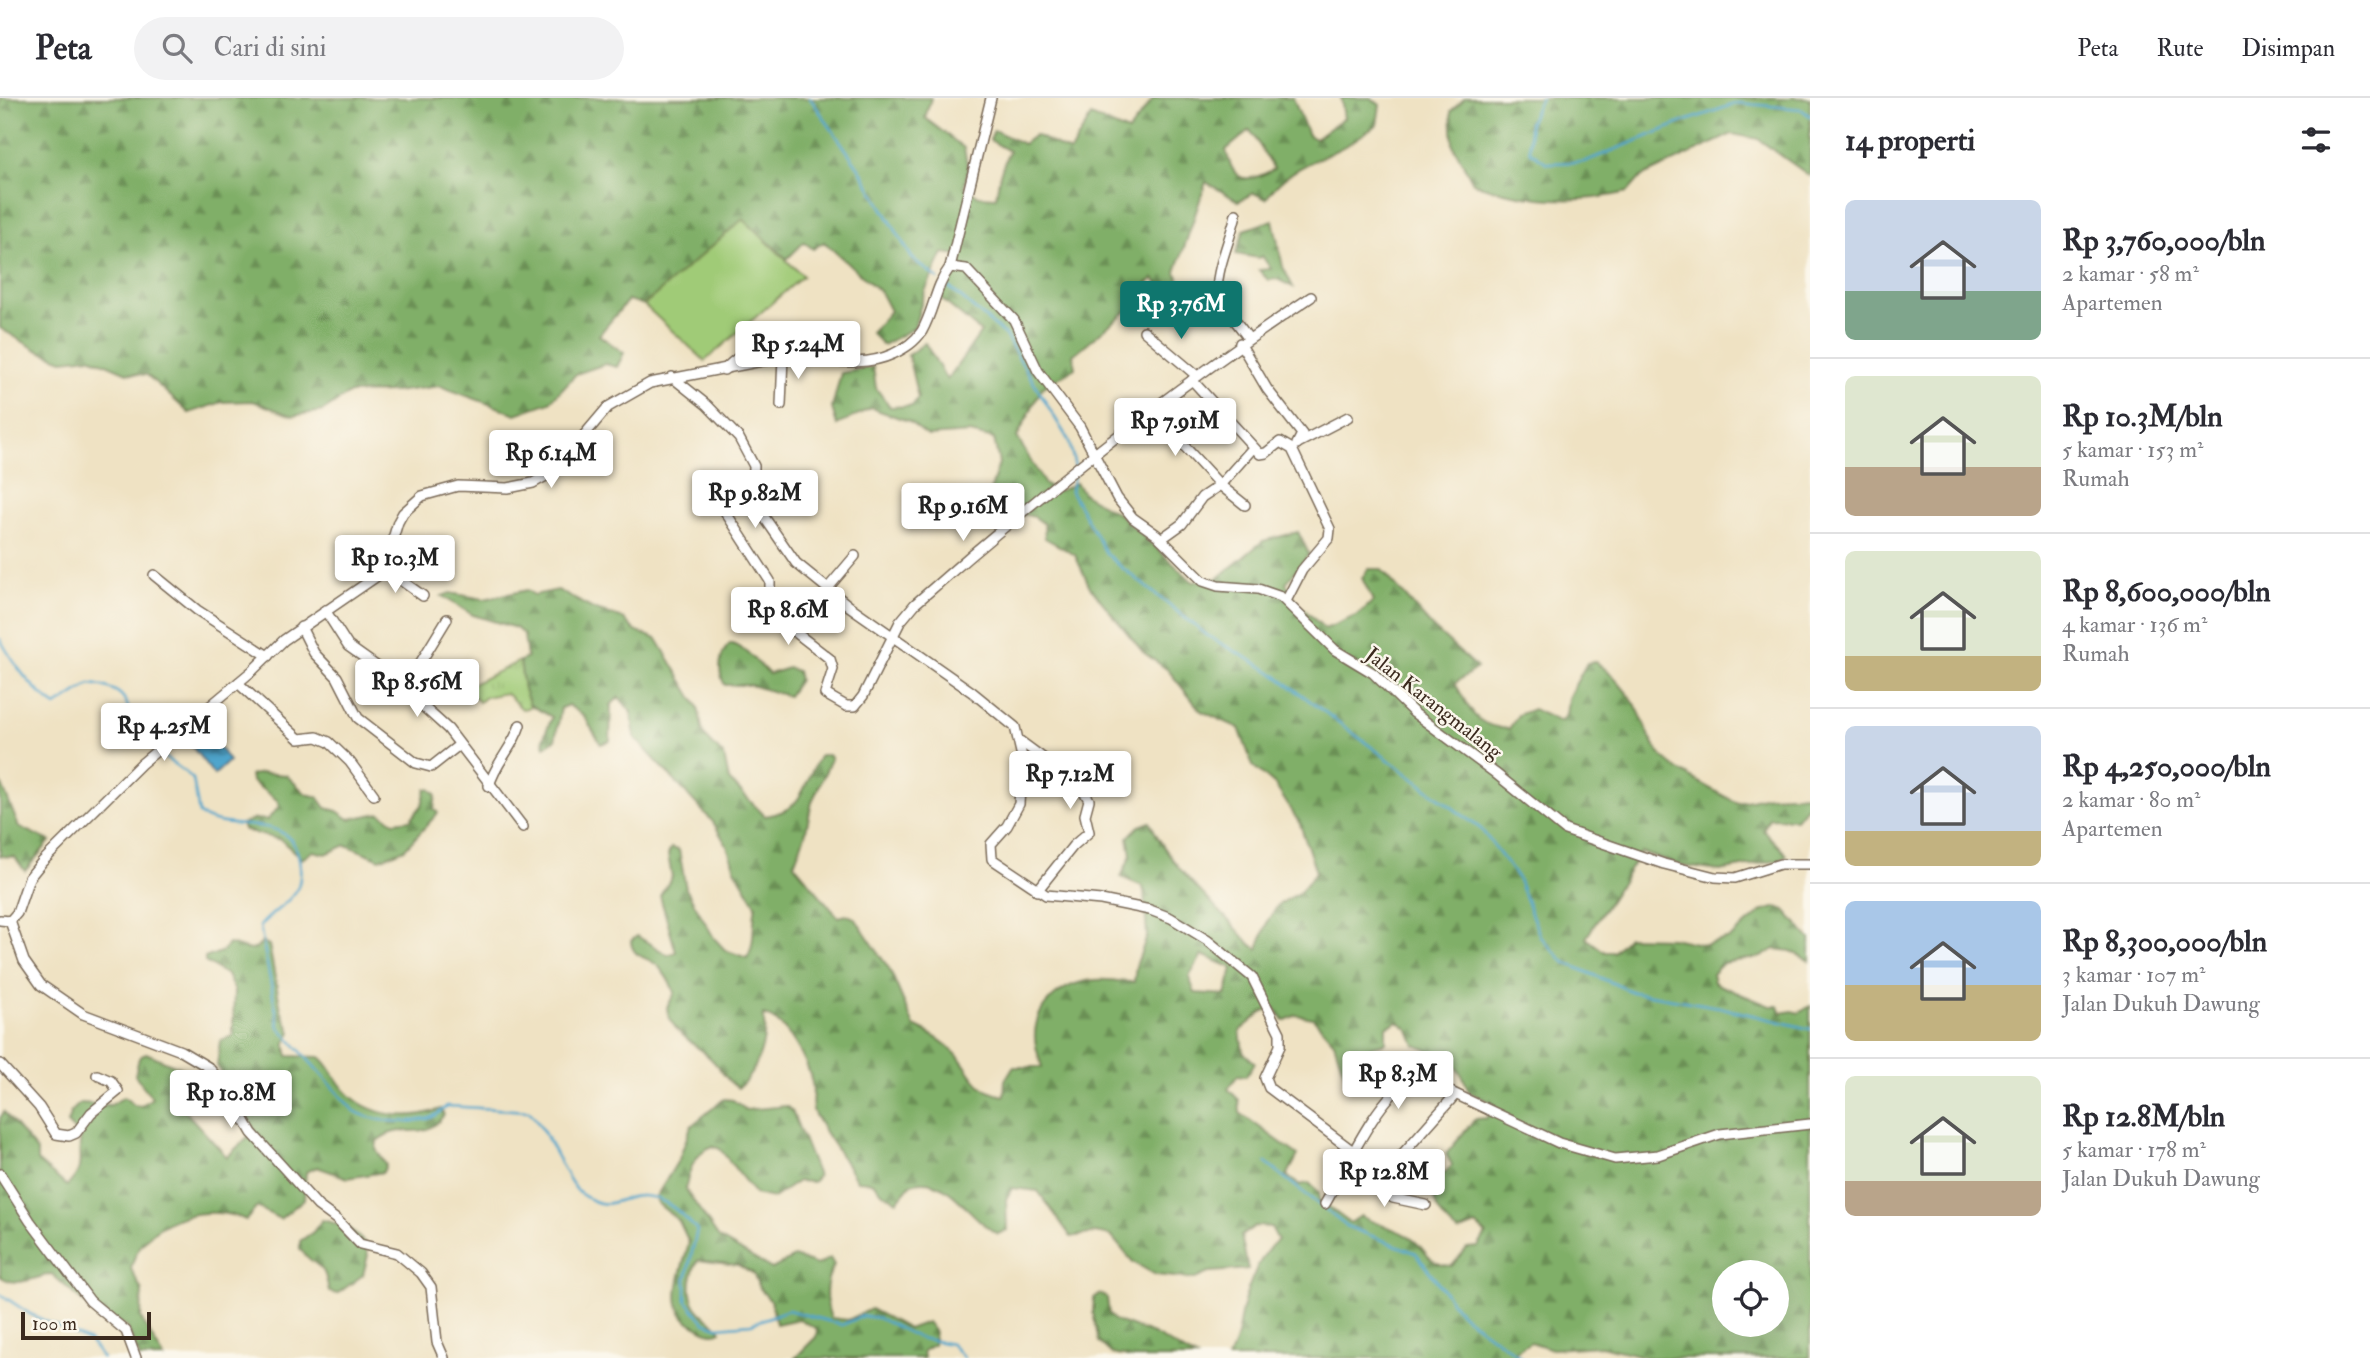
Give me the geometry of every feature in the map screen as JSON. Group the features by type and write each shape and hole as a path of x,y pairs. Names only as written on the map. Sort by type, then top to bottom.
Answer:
{"street":[{"path":"444,1358 437,1342 431,1287 421,1273 397,1253 360,1244 337,1220 318,1206 252,1133 225,1085 201,1062 83,1014 41,985 24,961 3,922 17,912 29,878 42,862 141,764 301,627 373,580 384,569 398,522 422,496 458,485 508,488 533,483 561,464 608,407 650,383 673,377 723,371 783,357 802,356 833,363 882,359 910,344 924,328 938,287 950,267 991,98"},
{"path":"1236,214 1230,245 1219,268 1218,290 1267,389 1302,433 1295,447 1330,533 1302,570 1286,601"},
{"name":"Jalan Karangmalang","path":"950,267 966,269 1014,320 1038,371 1096,454 1117,498 1133,518 1161,539 1209,584 1258,589 1286,601 1335,650 1373,673 1414,713 1495,773 1565,830 1654,861 1715,877 1735,878 1780,864 1810,864"},
{"path":"752,491 728,507 727,515 770,581 770,591 763,607 832,663 832,676 825,690 827,696 846,706 855,706 915,604 1065,476 1083,466 1244,341 1311,297"},
{"path":"1144,331 1195,378 1253,448 1263,455 1280,442 1295,447 1348,416"},
{"path":"723,371 746,350 781,340 799,340 833,363"},
{"path":"781,405 783,357"},
{"path":"673,377 739,438 754,466 753,501 790,557 849,606 894,636 1015,727 1023,757 1019,804 1007,827 991,844 989,854 992,859 1037,891 1066,899 1112,902 1171,918 1236,963 1252,977 1280,1033 1280,1046 1265,1078 1269,1088 1353,1151 1390,1169"},
{"path":"1152,411 1220,485 1245,505"},
{"path":"1161,539 1182,524 1202,497 1220,485 1253,448"},
{"path":"828,588 855,555"},
{"path":"384,569 423,596"},
{"path":"154,575 197,610 268,656"},
{"path":"325,610 348,646 405,688 448,729 523,827"},
{"path":"405,688 447,619"},
{"path":"301,627 314,653 337,677 358,718 415,763 431,767 459,746"},
{"path":"238,683 299,739 317,737 334,746 374,795"},
{"path":"489,786 496,766 516,737 520,724"},
{"path":"1020,741 1081,786 1089,800 1084,815 1089,832 1068,852 1037,891"},
{"path":"0,1064 39,1107 56,1134 61,1136 76,1133 91,1113 118,1091 111,1081 97,1075"},
{"path":"1325,1204 1353,1151 1384,1105 1408,1083 1426,1082 1559,1143 1615,1159 1658,1155 1720,1134 1810,1124"},
{"path":"1426,1205 1393,1198 1390,1169 1455,1095"},
{"path":"0,1174 30,1221 90,1301 126,1331 136,1358"}],"green space":[{"path":"0,98 931,98 925,118 964,148 968,169 964,186 979,196 996,197 1000,174 1009,151 990,140 994,130 1023,144 1035,135 1070,152 1091,116 1128,132 1154,98 1293,98 1308,135 1315,139 1344,118 1341,98 1371,98 1380,105 1377,125 1344,147 1289,175 1266,199 1254,193 1238,201 1206,182 1176,272 1184,294 1171,304 1154,278 1132,295 1129,309 1073,355 1075,368 1042,388 1017,437 1045,485 1059,491 1076,483 1084,494 1120,515 1193,582 1218,578 1263,541 1298,532 1309,554 1286,583 1297,603 1325,629 1358,615 1373,601 1362,578 1368,569 1381,569 1432,627 1477,668 1455,683 1480,721 1509,729 1518,715 1533,709 1560,722 1566,715 1568,698 1587,663 1595,662 1612,676 1632,700 1660,754 1685,774 1737,803 1768,796 1810,794 1809,803 1796,819 1769,818 1763,830 1787,855 1780,860 1720,871 1683,866 1641,852 1586,938 1605,952 1614,952 1628,937 1672,938 1705,945 1730,938 1761,912 1777,907 1785,910 1810,939 1810,961 1791,951 1775,949 1761,957 1723,963 1712,974 1714,982 1721,986 1770,1006 1778,1006 1782,1013 1799,1013 1810,1006 1810,1358 1651,1358 1601,1346 1552,1349 1531,1342 1516,1351 1516,1358 1228,1358 1236,1340 1251,1281 1260,1261 1278,1240 1271,1227 1255,1226 1241,1236 1248,1269 1211,1272 1195,1279 1156,1275 1133,1262 1111,1236 1095,1233 1071,1237 1038,1191 1012,1188 1006,1199 1007,1230 998,1234 958,1199 936,1184 911,1184 897,1201 883,1193 872,1182 857,1181 815,1115 812,1107 812,1083 806,1064 788,1033 772,1018 763,1015 764,1034 760,1054 751,1073 738,1088 672,1023 667,1007 675,993 672,986 655,963 634,951 631,941 637,936 668,955 676,952 660,896 672,877 668,855 671,848 679,850 686,889 714,938 725,950 747,958 752,946 756,905 735,869 727,846 713,822 635,738 631,712 619,697 611,705 610,741 601,744 584,716 568,705 561,708 555,740 545,746 543,739 552,717 530,705 524,689 520,661 527,658 524,635 516,628 473,615 442,596 450,593 484,599 527,590 534,595 558,590 593,609 624,619 635,631 657,639 698,707 703,734 724,756 729,780 765,816 778,813 795,802 820,755 828,755 831,759 812,802 805,835 794,864 838,917 847,915 855,918 890,970 914,1026 947,1045 980,1085 994,1093 1004,1096 1005,1080 1013,1067 1042,1067 1035,1034 1041,1012 1054,996 1084,982 1134,982 1136,966 1147,936 1144,891 1142,886 1121,877 1131,855 1128,837 1139,826 1150,822 1183,872 1250,944 1258,949 1268,920 1278,905 1300,892 1316,872 1300,824 1275,785 1253,766 1239,728 1201,711 1168,670 1143,652 1090,587 1075,555 1045,538 1044,524 1035,517 1017,513 999,529 986,505 999,463 994,439 970,433 928,436 908,421 871,408 837,425 832,408 841,373 873,367 876,388 890,407 912,406 918,398 908,355 925,343 947,380 981,332 939,297 960,255 943,253 925,291 914,328 883,345 871,333 890,311 880,292 824,242 813,249 804,242 787,259 743,219 644,305 628,300 599,335 624,353 617,367 605,364 576,374 550,402 516,414 440,386 394,392 350,393 323,411 292,416 253,401 222,402 189,413 147,375 127,373 90,357 63,360 37,350 0,328","holes":["1250,130 1274,169 1255,177 1242,178 1232,169 1226,150","1202,955 1233,968 1226,995 1195,993 1189,977","1275,1008 1284,1021 1296,1015 1313,1018 1334,1042 1345,1076 1354,1081 1370,1063 1363,1056 1366,1051 1386,1042 1386,1027 1398,1021 1409,1030 1415,1045 1450,1059 1463,1077 1469,1092 1493,1103 1487,1118 1475,1119 1446,1154 1452,1165 1440,1178 1434,1193 1437,1208 1458,1232 1476,1225 1486,1234 1478,1247 1467,1248 1452,1266 1437,1263 1400,1232 1361,1216 1350,1223 1319,1200 1319,1192 1309,1183 1299,1185 1287,1176 1298,1155 1240,1113 1239,1100 1228,1089 1238,1075 1246,1076 1255,1063 1243,1052 1240,1031 1261,1013"]},
{"path":"1465,98 1810,98 1810,176 1758,139 1732,134 1641,177 1628,192 1569,200 1512,194 1473,183 1453,145 1451,111"},
{"path":"743,219 803,276 705,361 644,305"},
{"path":"1273,220 1283,267 1293,287 1277,279 1268,280 1259,270 1271,269 1262,256 1258,258 1236,254 1244,230"},
{"path":"731,643 746,651 769,674 788,668 797,671 799,680 788,696 750,685 725,685 720,663"},
{"path":"520,661 524,689 530,705 528,708 522,709 506,693 485,697 479,702 466,687"},
{"path":"250,775 286,775 306,794 318,797 326,808 349,819 380,813 394,822 410,820 422,805 426,789 436,794 434,809 438,813 405,849 380,859 346,845 326,854 313,851 302,859 281,840 244,830 242,824 254,819 267,820 279,807 277,800 251,781"},
{"path":"0,780 19,827 50,841 25,871 15,857 0,856"},
{"path":"262,942 269,945 281,1010 291,1032 285,1044 288,1056 320,1057 349,1095 373,1109 413,1115 441,1109 444,1115 428,1129 395,1132 377,1141 376,1149 386,1165 383,1172 348,1178 317,1167 306,1172 304,1199 280,1219 257,1207 246,1220 230,1215 194,1214 176,1219 147,1238 137,1252 131,1269 142,1291 141,1319 164,1358 140,1358 127,1327 84,1303 52,1274 19,1282 12,1282 0,1276 0,1118 4,1112 37,1151 37,1161 67,1186 77,1173 80,1163 81,1137 67,1123 71,1112 80,1103 111,1105 124,1097 134,1105 141,1106 152,1098 135,1075 139,1058 146,1053 188,1071 189,1079 184,1085 186,1101 183,1109 227,1157 255,1130 217,1066 220,1041 233,1036 234,990 227,975 205,962 205,958 223,951 228,944 251,950"},
{"path":"724,1099 733,1100 746,1110 786,1106 792,1111 818,1176 813,1182 798,1181 773,1198 755,1194 720,1149 713,1146 707,1149 693,1164 686,1190 719,1238 772,1269 794,1257 817,1265 830,1258 834,1265 826,1291 831,1318 848,1320 871,1309 908,1329 927,1322 935,1332 933,1345 923,1351 924,1358 795,1358 816,1337 817,1329 799,1319 776,1324 771,1302 759,1287 753,1273 738,1265 698,1260 693,1273 690,1287 693,1301 701,1313 721,1331 708,1332 686,1319 677,1299 689,1242 679,1221 657,1203 656,1197 679,1159 691,1126"},
{"path":"322,1220 346,1226 364,1242 368,1255 363,1275 337,1294 329,1292 322,1269 300,1249 300,1241 313,1232"},
{"path":"1100,1294 1107,1298 1109,1314 1114,1320 1153,1334 1196,1358 1134,1358 1112,1354 1099,1342 1093,1312 1094,1298"}],"water":[{"path":"201,722 229,761 214,775 185,737"}],"waterway":[{"path":"810,98 859,168 912,258 938,279"},
{"path":"1541,98 1529,123 1530,151 1547,163 1584,162 1738,103 1801,109 1810,116"},
{"path":"944,283 1005,335 1069,441 1075,467"},
{"path":"1074,474 1071,491 1106,553 1120,566 1208,636 1270,671 1481,829 1517,877 1540,936 1564,962 1633,992 1719,1007 1810,1029"},
{"path":"0,639 24,676 56,706 90,684 118,692 146,742 193,779 199,814 212,820 274,829 286,836 295,847 300,866 297,889 260,926 279,1027 353,1110 369,1117 399,1122 430,1118 447,1106 529,1111 543,1130 569,1179 581,1194 607,1204 634,1196 659,1199 679,1212 697,1230 686,1279 686,1300 704,1322 718,1327 751,1324 788,1310 842,1325 862,1316 878,1318 919,1338 951,1344 964,1358"},
{"path":"1266,1163 1346,1226 1416,1253 1460,1313 1522,1358"},
{"path":"0,1294 30,1314 89,1341 102,1358"}]}
